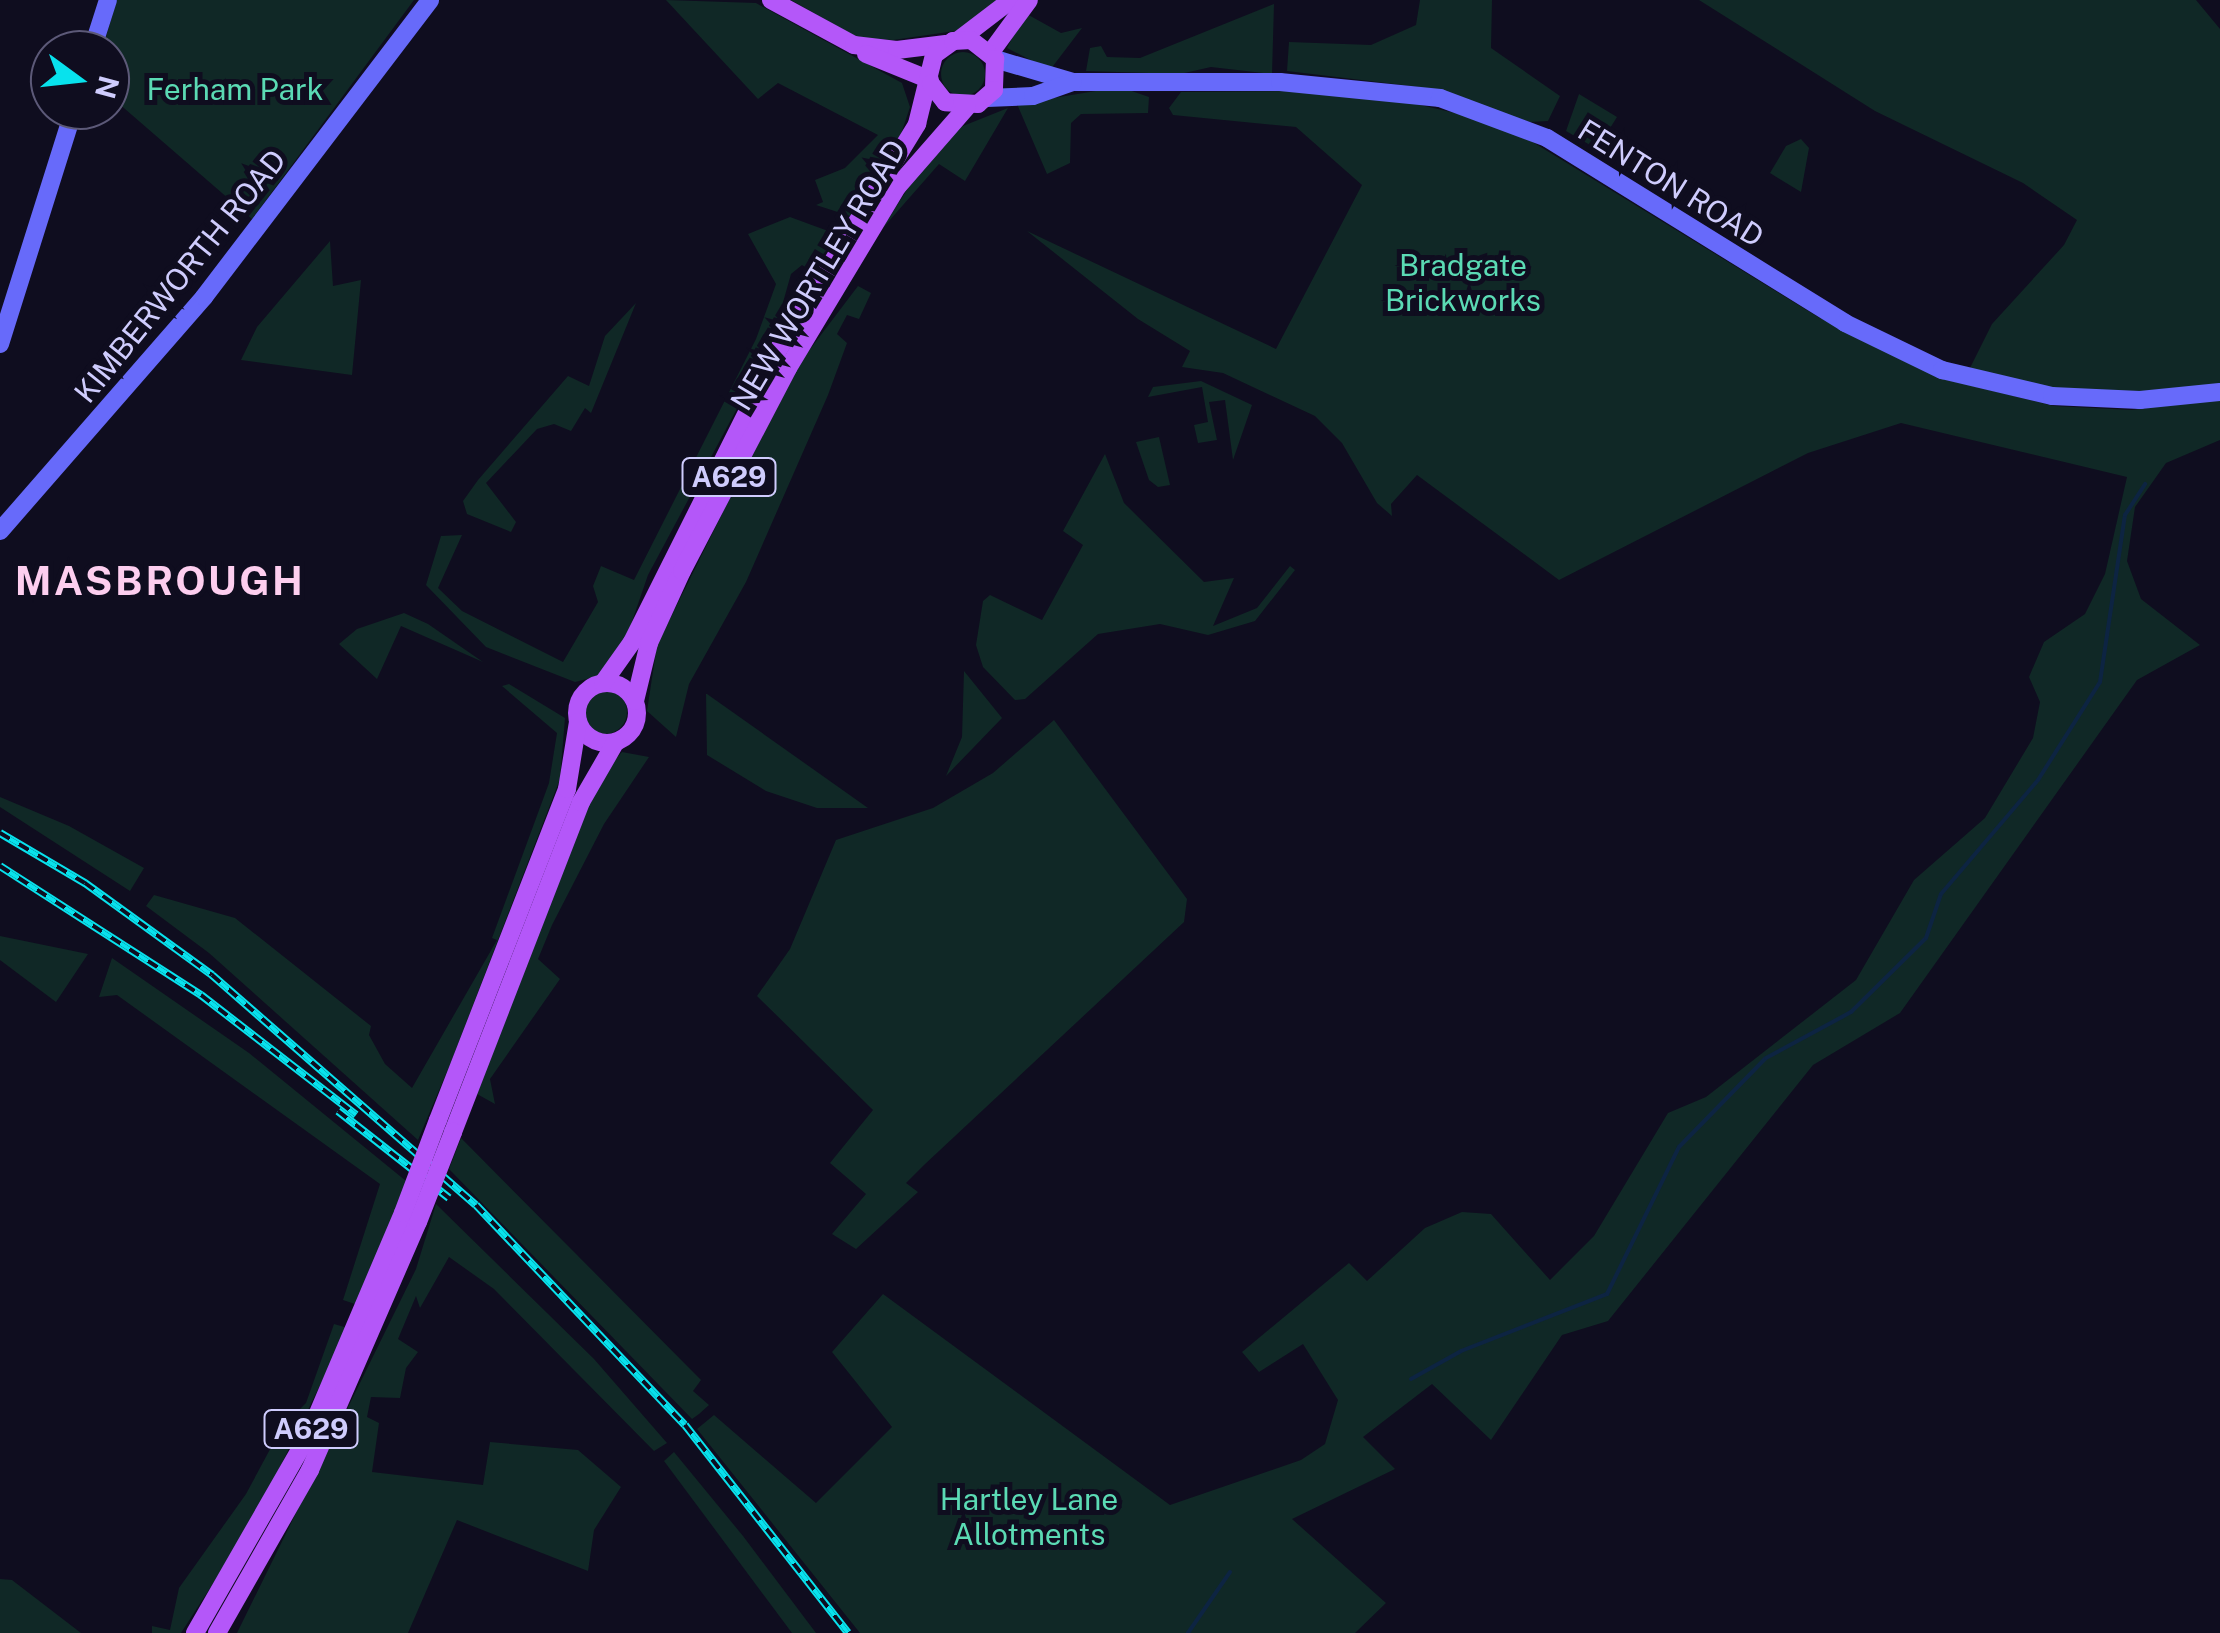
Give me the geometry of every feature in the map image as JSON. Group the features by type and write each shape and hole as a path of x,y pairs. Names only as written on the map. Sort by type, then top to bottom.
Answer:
{"main road":[{"path":"771,0 931,82 945,102 967,108"},
{"name":"A629","path":"931,82 931,63 953,41 1011,0"},
{"path":"988,98 998,80 993,55 1029,0"},
{"path":"854,44 897,50 953,41 993,55"},
{"name":"NEW WORTLEY ROAD","path":"636,701 650,643 682,572 850,264 917,124 931,82"},
{"name":"A629","path":"967,108 988,98"},
{"name":"NEW WORTLEY ROAD","path":"603,683 626,652 751,400 830,262 890,184 967,108"},
{"path":"603,683 619,684 636,701"},
{"name":"A629","path":"217,1633 310,1470 411,1217 567,788 581,698 603,683"},
{"name":"A629","path":"445,1126 580,802 614,743 635,726 636,701"},
{"path":"578,722 588,737 614,743"},
{"name":"A629","path":"195,1633 310,1432 411,1217"}],"street":[{"path":"98,30 108,0"},
{"name":"KIMBERWORTH ROAD","path":"0,531 194,308 430,0"},
{"name":"FENTON ROAD","path":"993,55 1073,82 1316,84 1440,98 1562,147 1845,324 1942,370 2052,396 2140,400 2220,392"},
{"name":"FENTON ROAD","path":"988,98 1032,96 1073,82"},
{"path":"0,344 68,130"}],"green space":[{"name":"Ferham Park","path":"117,0 414,0 252,219 130,113 130,30 108,30"},
{"path":"666,0 756,3 902,83 910,107 901,134 850,216 816,205 823,202 815,180 845,168 878,135 778,83 758,99"},
{"path":"791,0 1002,0 962,30 893,40 858,38"},
{"path":"1420,0 1492,0 1491,48 1560,96 1548,121 1530,122 1419,87 1287,71 1289,42 1371,45 1416,25"},
{"path":"1699,0 2196,0 2220,29 2220,387 2175,393 2040,389 1968,372 1992,324 2064,245 2077,220 2023,183 1875,111"},
{"path":"1274,4 1272,74 1211,67 1180,74 1086,71 1090,48 1101,46 1107,57 1140,58"},
{"path":"1025,13 1061,33 1082,28 1050,70 1007,48"},
{"path":"963,52 979,58 985,74 979,90 963,96 947,90 941,74 947,58"},
{"path":"1120,87 1149,97 1148,113 1081,114 1071,123 1070,163 1047,174 1017,104"},
{"path":"1285,91 1390,98 1468,116 1531,141 1818,317 1944,379 2054,406 2132,410 2220,397 2220,440 2166,463 2135,507 2127,561 2141,599 2200,645 2137,680 1900,1013 1813,1065 1608,1321 1562,1335 1491,1440 1432,1384 1363,1437 1395,1469 1292,1519 1386,1603 1355,1633 860,1633 697,1429 714,1415 816,1503 892,1427 832,1352 883,1294 1170,1505 1301,1460 1325,1444 1338,1400 1303,1344 1259,1372 1242,1352 1349,1263 1367,1281 1425,1228 1462,1212 1491,1214 1550,1280 1594,1236 1668,1113 1706,1097 1856,980 1914,880 1985,818 2033,738 2040,702 2029,677 2044,642 2085,614 2105,574 2127,477 1901,423 1808,453 1559,580 1417,475 1391,504 1392,516 1377,503 1342,443 1315,416 1223,373 1182,367 1190,351 1138,319 1027,231 1276,349 1362,185 1296,127 1173,115 1169,108 1181,92"},
{"path":"1579,94 1617,117 1602,141 1633,170 1566,131"},
{"path":"1008,108 965,181 939,164 882,229 915,177 958,128"},
{"path":"1801,139 1809,148 1801,192 1770,173 1786,146"},
{"path":"790,217 839,235 810,270 802,265 791,274 771,345 648,575 627,636 599,676 575,682 486,647 426,585 441,536 462,535 438,588 462,611 563,662 598,602 593,586 601,566 634,580 756,339 776,284 748,234"},
{"path":"330,241 333,286 361,280 352,375 241,360 257,327"},
{"path":"858,286 871,293 859,319 847,315 837,334 847,343 828,395 746,582 689,684 676,737 647,711 657,645 792,373"},
{"path":"636,303 591,413 585,408 571,431 554,424 537,429 486,483 516,522 511,532 467,514 463,501 478,480 568,376 589,386 605,336"},
{"path":"1201,381 1252,405 1233,460 1225,400 1209,402 1217,440 1198,443 1194,425 1208,422 1202,387 1148,397 1153,387"},
{"path":"1159,437 1170,485 1158,487 1149,480 1136,442"},
{"path":"1105,454 1124,503 1204,582 1234,578 1213,626 1257,608 1290,566 1295,570 1255,621 1208,635 1160,624 1098,634 1025,699 1015,700 983,667 976,645 983,601 990,595 1042,620 1083,545 1063,531"},
{"path":"404,613 428,624 483,662 401,626 377,679 339,644 357,629"},
{"path":"964,671 1002,718 946,776 962,737"},
{"path":"509,684 565,718 560,779 451,1062 418,1140 209,953 146,906 154,895 235,918 371,1026 369,1035 385,1064 412,1088 497,940 492,938 549,783 557,733 502,686"},
{"path":"605,690 621,696 627,712 621,728 605,734 589,728 583,712 589,696"},
{"path":"706,694 868,808 817,808 766,791 707,755"},
{"path":"1054,720 1187,899 1184,922 924,1165 906,1183 918,1192 856,1249 832,1234 866,1194 830,1163 873,1110 757,996 790,949 836,840 933,808 993,773"},
{"path":"622,752 649,757 604,824 552,925 538,959 560,979 490,1079 495,1104 477,1094 568,852 603,773"},
{"path":"0,797 69,826 144,868 130,891 0,807"},
{"path":"0,936 88,954 56,1002 0,960"},
{"path":"112,958 249,1053 406,1181 358,1305 343,1300 380,1184 117,995 99,997"},
{"path":"461,1138 701,1380 693,1391 709,1405 699,1414 692,1419 449,1169"},
{"path":"436,1204 594,1359 667,1443 654,1451 494,1289 449,1257 420,1308 416,1296 398,1339 418,1352 406,1368 400,1398 371,1397 367,1417 379,1423 372,1472 483,1485 490,1442 578,1450 621,1487 594,1530 588,1571 457,1520 408,1633 237,1633 416,1269"},
{"path":"334,1324 348,1328 254,1520 181,1633 152,1633 152,1626 170,1630 179,1588 246,1494 282,1427 306,1403"},
{"path":"674,1452 816,1633 792,1633 664,1461"},
{"path":"0,1579 12,1580 81,1633 0,1633"}],"waterway":[{"path":"1411,1379 1461,1351 1607,1294 1679,1147 1766,1058 1851,1012 1926,938 1941,894 2038,780 2100,682 2125,515 2145,484"},
{"path":"1188,1633 1230,1572"}],"railway":[{"path":"0,833 85,883 212,975 476,1205 685,1425 848,1633"},
{"path":"0,866 201,995 356,1115"},
{"path":"338,1111 449,1198"}],"district":[{"name":"MASBROUGH","path":"160,581"}],"park label":[{"name":"Bradgate Brickworks","path":"1463,282"},
{"name":"Hartley Lane Allotments","path":"1029,1516"}]}
